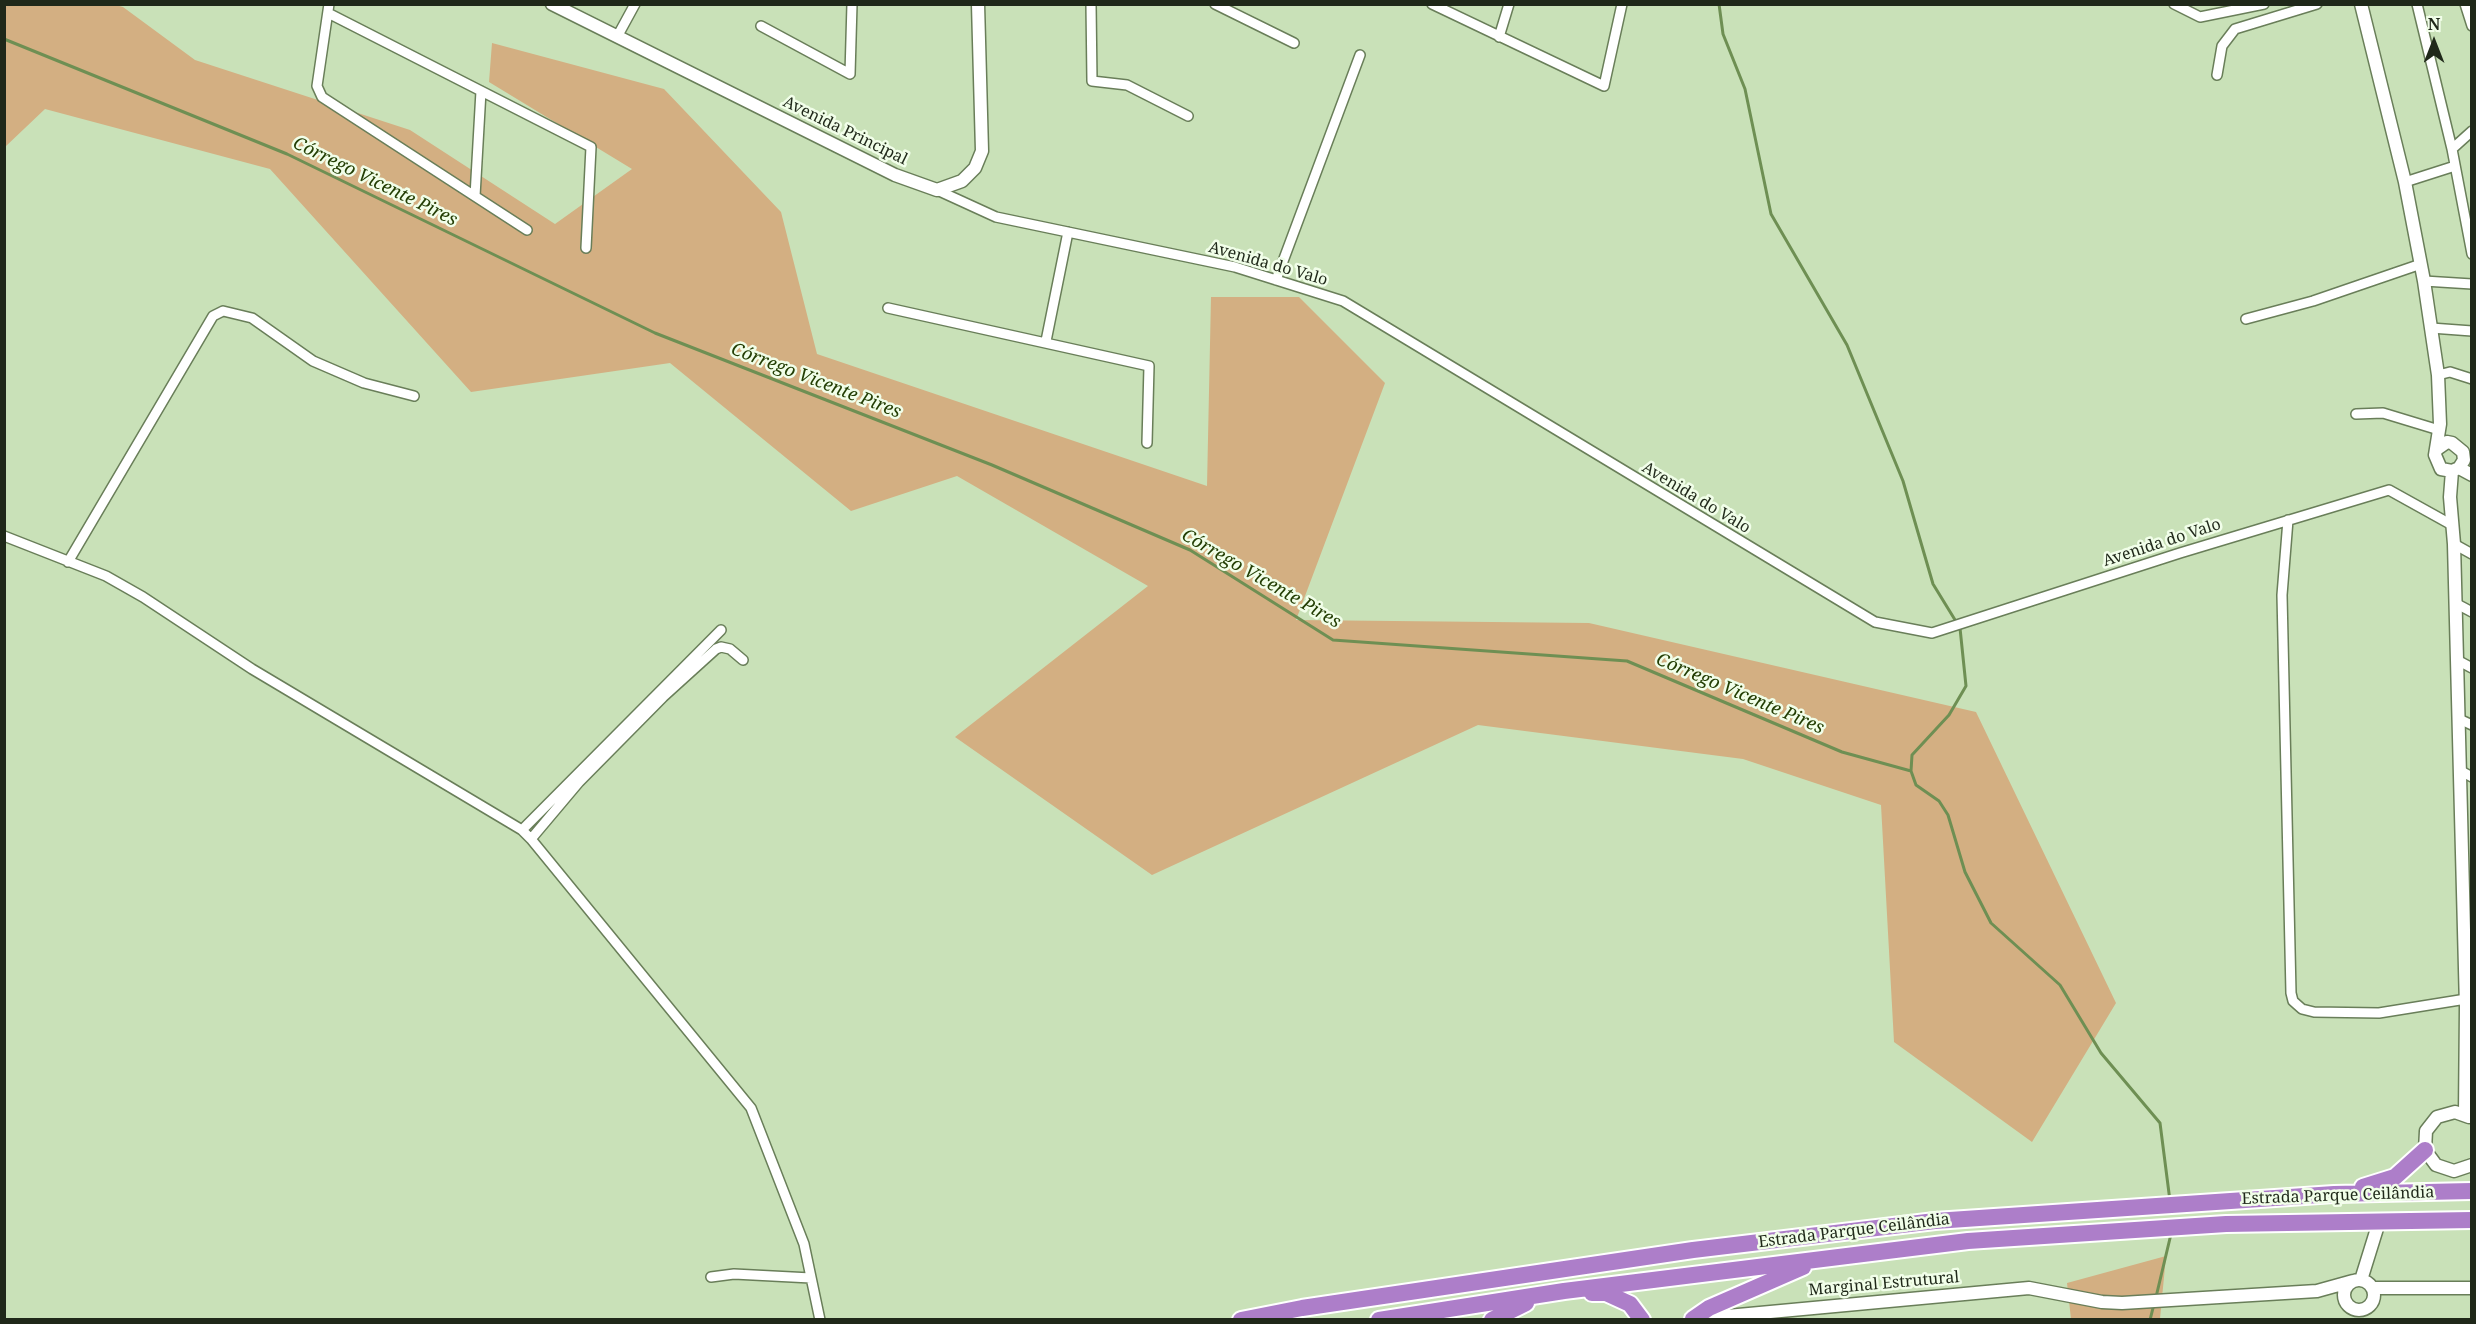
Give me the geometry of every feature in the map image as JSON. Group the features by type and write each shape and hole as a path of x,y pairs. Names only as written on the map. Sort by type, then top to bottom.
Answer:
{"highway":[{"path":"2334,1194 2381,1183 2394,1177 2425,1150"},
{"name":"Estrada Parque Ceilândia","path":"1241,1320 1302,1308 1693,1250 1935,1221 2334,1194 2472,1191"},
{"name":"Estrada Parque Ceilândia","path":"1379,1320 1564,1291 1968,1241 2226,1224 2472,1220"},
{"path":"1692,1319 1709,1308 1821,1259"},
{"path":"1564,1291 1606,1293 1630,1304 1642,1320"},
{"path":"1492,1320 1545,1294"}],"street":[{"name":"Avenida Principal","path":"552,4 895,175 937,190"},
{"path":"617,37 635,4"},
{"path":"761,26 850,74 852,4"},
{"path":"937,190 962,181 975,168 982,151 978,4"},
{"path":"1091,4 1092,81 1127,85 1188,116"},
{"path":"1215,4 1294,43"},
{"path":"1432,4 1605,86 1622,4"},
{"path":"1499,37 1509,4"},
{"path":"2174,4 2200,17 2264,4"},
{"path":"2217,75 2222,46 2235,29 2317,4"},
{"path":"2361,4 2405,182 2432,328 2438,375 2440,427 2437,465 2472,475"},
{"path":"2417,4 2452,149 2472,254"},
{"path":"2465,4 2472,26"},
{"path":"527,230 321,98 317,86 328,9 591,147 586,248"},
{"path":"1276,280 1360,55"},
{"path":"475,196 481,91"},
{"path":"2452,149 2472,131"},
{"path":"2405,182 2455,166"},
{"name":"Avenida do Valo","path":"937,190 996,217 1235,267 1343,301 1875,622 1932,633 2389,490 2452,525"},
{"path":"1046,341 1068,232"},
{"path":"2246,319 2313,300 2421,264"},
{"path":"2424,281 2472,284"},
{"path":"888,308 1046,341 1149,366 1147,443"},
{"path":"68,562 213,316 223,311 252,318 313,361 364,383 414,396"},
{"path":"2432,328 2472,331"},
{"path":"2438,375 2450,372 2472,380"},
{"path":"2356,414 2383,413 2440,427 2452,442 2467,454 2451,469"},
{"path":"2437,449 2447,442 2452,442"},
{"path":"2451,469 2450,497 2454,544 2460,771 2466,831 2468,1116 2456,1112 2438,1117 2426,1131 2425,1150 2436,1165 2454,1171 2472,1165"},
{"path":"2288,520 2282,595 2293,1001 2302,1009 2314,1012 2379,1012 2468,1005"},
{"path":"4,536 106,576 143,597 252,669 522,830 750,1108 804,1244 820,1320"},
{"path":"2454,544 2472,554"},
{"path":"2455,603 2472,612"},
{"path":"522,830 721,630"},
{"path":"531,839 579,782 663,697 716,649 721,647 730,649 743,660"},
{"path":"2457,660 2472,668"},
{"path":"2459,718 2472,726"},
{"path":"2460,771 2472,777"},
{"path":"2353,1311 2344,1300 2344,1290 2357,1280 2379,1222"},
{"path":"711,1277 734,1274 811,1278"},
{"path":"2357,1280 2372,1288 2472,1288"},
{"name":"Marginal Estrutural","path":"1692,1319 2030,1288 2080,1298 2122,1303 2317,1291 2357,1280"},
{"path":"2317,1291 2353,1311 2368,1306 2373,1299 2372,1288"},
{"path":"2368,1306 2369,1320"}],"shaded area":[{"path":"112,4 123,7 195,60 410,130 555,224 632,169 489,82 492,43 664,89 781,212 817,354 1207,486 1211,297 1299,297 1385,383 1296,620 1589,623 1976,712 2116,1003 2032,1142 1894,1042 1881,805 1743,759 1478,725 1152,875 955,737 1148,586 957,476 851,511 670,363 471,392 270,169 45,109 5,147 5,5"},
{"path":"2166,1256 2160,1319 2071,1319 2067,1283"}],"waterway":[{"path":"1719,4 1723,34 1745,89 1771,214 1847,345 1903,481 1933,584 1960,628 1966,686 1949,715 1912,755 1911,771 1916,785 1939,801 1948,815 1965,872 1991,923 2060,985 2101,1053 2160,1123 2170,1201"},
{"name":"Córrego Vicente Pires","path":"4,39 287,154 655,333 992,465 1190,550 1333,640 1627,661 1842,752 1911,771"},
{"name":"Córrego Vicente Pires","path":"2156,1297 2171,1234"},
{"name":"Córrego Vicente Pires","path":"2150,1320 2154,1304"}]}
